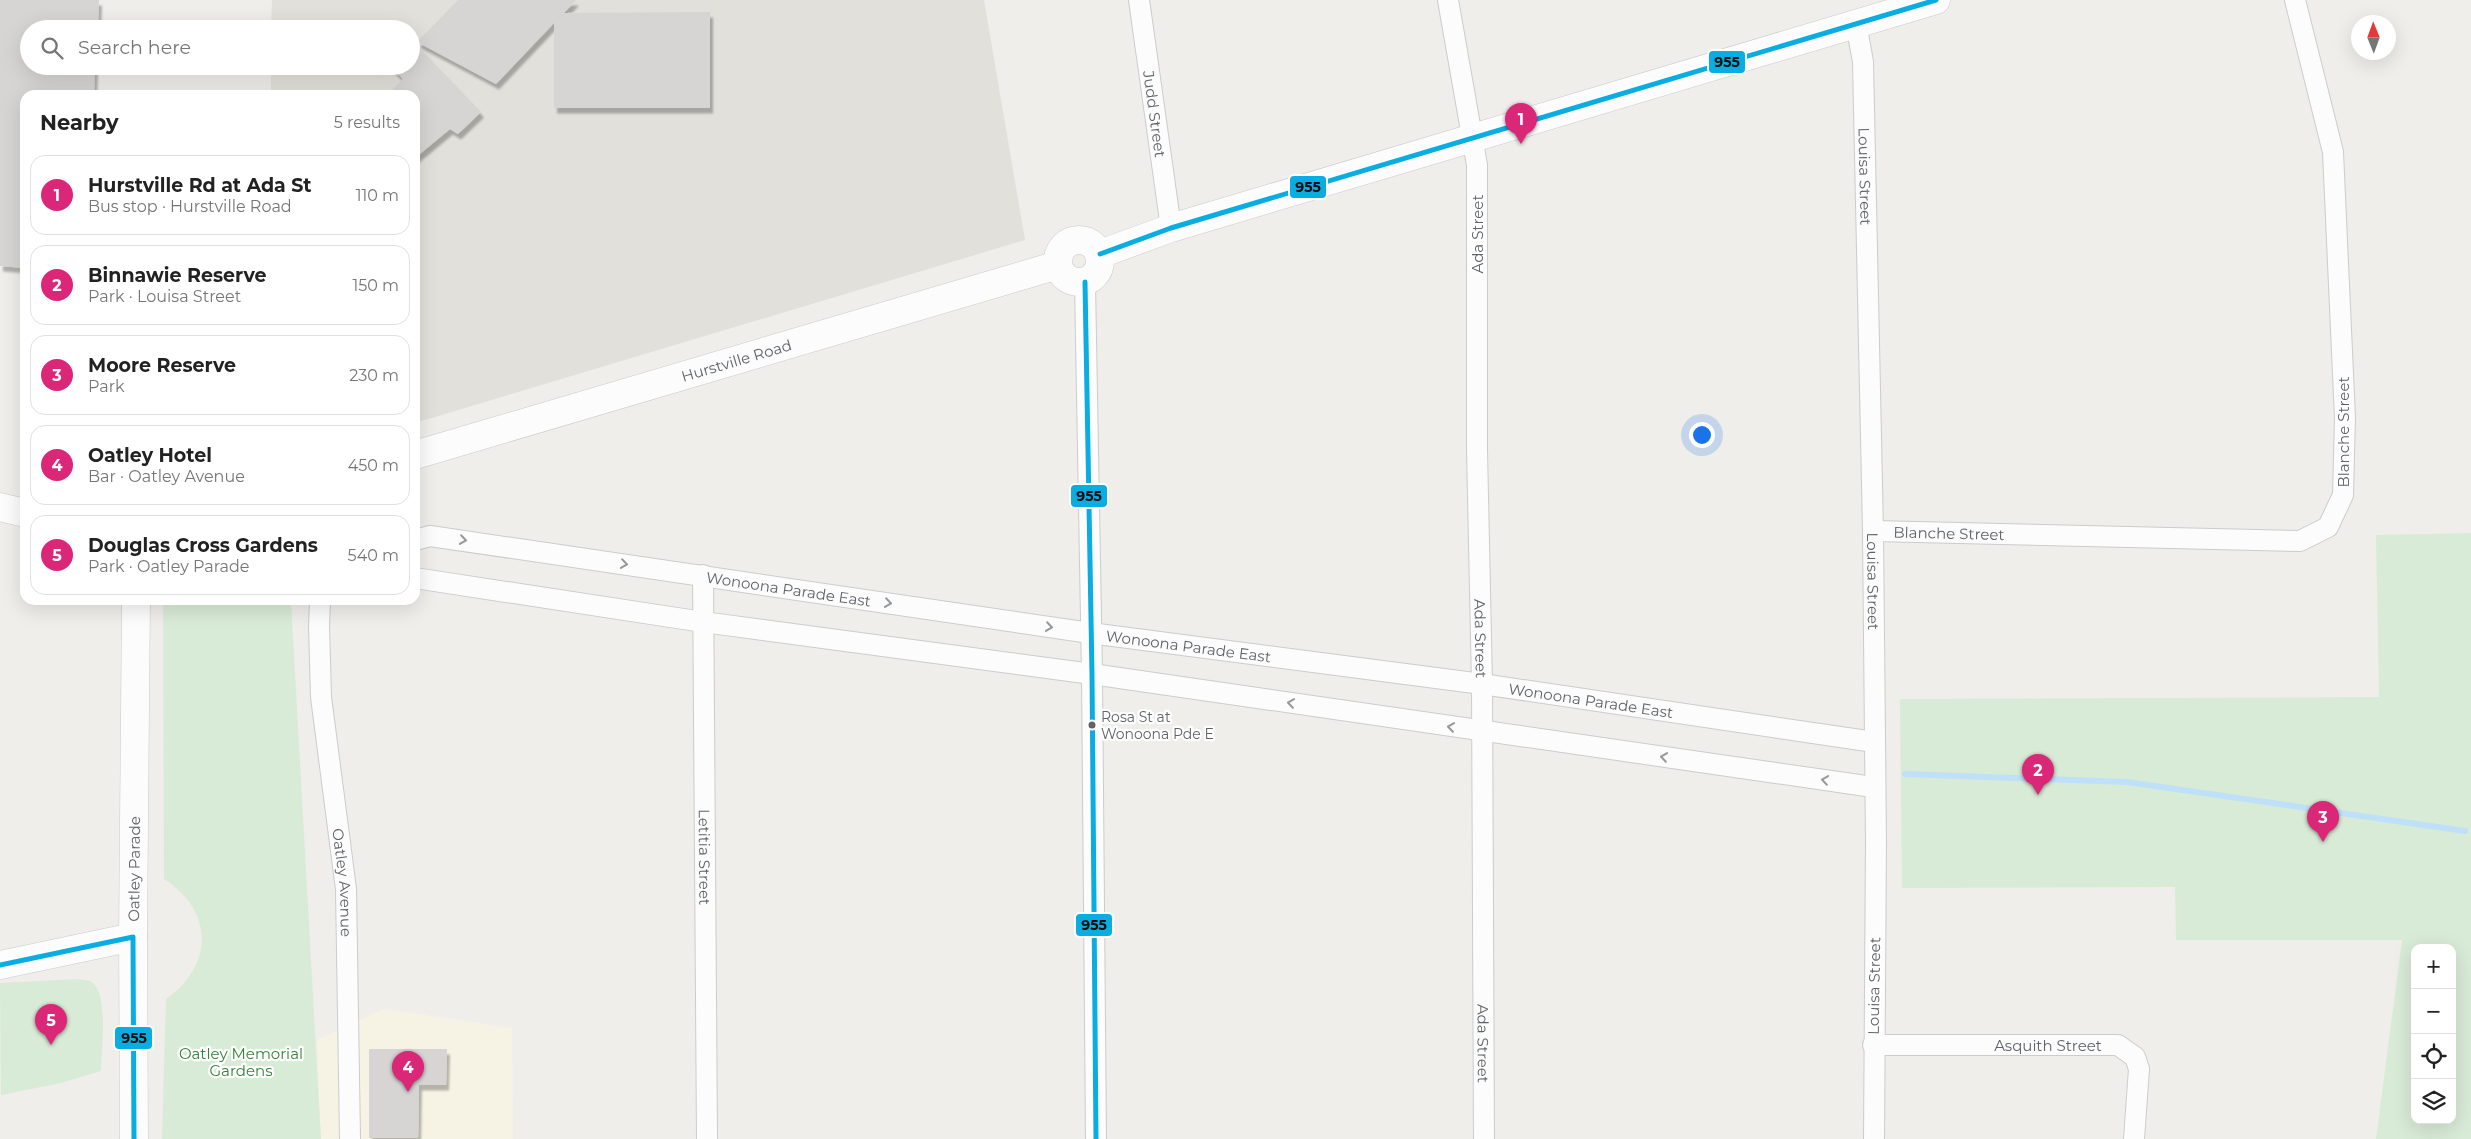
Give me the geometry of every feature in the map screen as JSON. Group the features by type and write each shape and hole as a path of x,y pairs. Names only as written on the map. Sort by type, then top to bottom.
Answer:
{"main road":[{"path":"1100,254 1171,228 1936,0"},
{"path":"1077,239 1091,243 1100,254 1100,268 1092,279 1085,282 1071,281 1061,272 1058,265 1060,251 1070,241 1077,239"},
{"name":"Hurstville Road","path":"420,453 1058,265"},
{"path":"0,507 20,512"},
{"name":"Oatley Parade","path":"134,1139 133,937 136,605"},
{"path":"0,964 133,937"}],"street":[{"name":"Judd Street","path":"1139,0 1171,228"},
{"name":"Ada Street","path":"1448,0 1477,165 1477,440 1482,684 1484,1139"},
{"name":"Blanche Street","path":"1873,531 2300,541 2328,527 2343,495 2345,418 2333,152 2295,0"},
{"name":"Louisa Street","path":"1856,23 1863,62 1873,531 1873,787 1876,842 1873,1045 1874,1139"},
{"path":"1085,282 1092,674 1096,1139"},
{"name":"Wonoona Parade East","path":"420,539 430,536 1090,633 1482,684 1874,742"},
{"name":"Letitia Street","path":"703,576 707,1139"},
{"path":"420,579 703,622 1092,674 1873,787"},
{"name":"Oatley Avenue","path":"320,605 318,626 321,697 346,889 350,1139"},
{"name":"Asquith Street","path":"1873,1045 2111,1043 2118,1045 2135,1056 2139,1069 2134,1139"}],"shaded area":[{"path":"272,0 984,0 1025,240 420,422 420,90 271,90 271,75 420,75 420,20 271,20"},
{"path":"384,1009 512,1028 513,1139 321,1139 317,1040"}],"green space":[{"path":"2471,533 2471,1139 2376,1139 2402,940 2176,940 2175,887 1902,888 1900,699 2379,697 2376,535"},
{"name":"Oatley Memorial Gardens","path":"163,605 291,605 321,1139 162,1139 166,999 182,985 193,970 200,955 202,938 199,922 192,906 180,892 164,879"},
{"path":"79,979 90,981 96,987 100,997 103,1023 101,1071 61,1083 1,1095 0,983"}],"building":[{"path":"0,0 99,0 98,20 20,20 20,75 95,75 94,90 20,90 20,268 0,266"},
{"path":"458,0 576,0 564,13 710,12 710,108 554,108 554,23 496,84 420,44 420,39"},
{"path":"420,48 481,112 458,134 450,129 420,154 420,90 392,90 403,79 399,75 420,75"},
{"path":"369,1049 447,1049 446,1085 419,1085 418,1138 369,1138"}],"waterway":[{"path":"1905,774 2127,782 2465,831"}],"transit line":[{"name":"955","path":"1100,254 1171,228 1936,0"},
{"name":"955","path":"1085,282 1092,674 1096,1139"},
{"name":"955","path":"133,937 134,1139"},
{"name":"955","path":"0,965 133,937"}],"place":[{"name":"Hurstville Rd at Ada St","path":"1521,144"},
{"name":"Rosa St at Wonoona Pde E","path":"1092,725"},
{"name":"Binnawie Reserve","path":"2038,795"},
{"name":"Moore Reserve","path":"2323,842"},
{"name":"Douglas Cross Gardens","path":"51,1045"},
{"name":"Oatley Hotel","path":"408,1092"}]}
